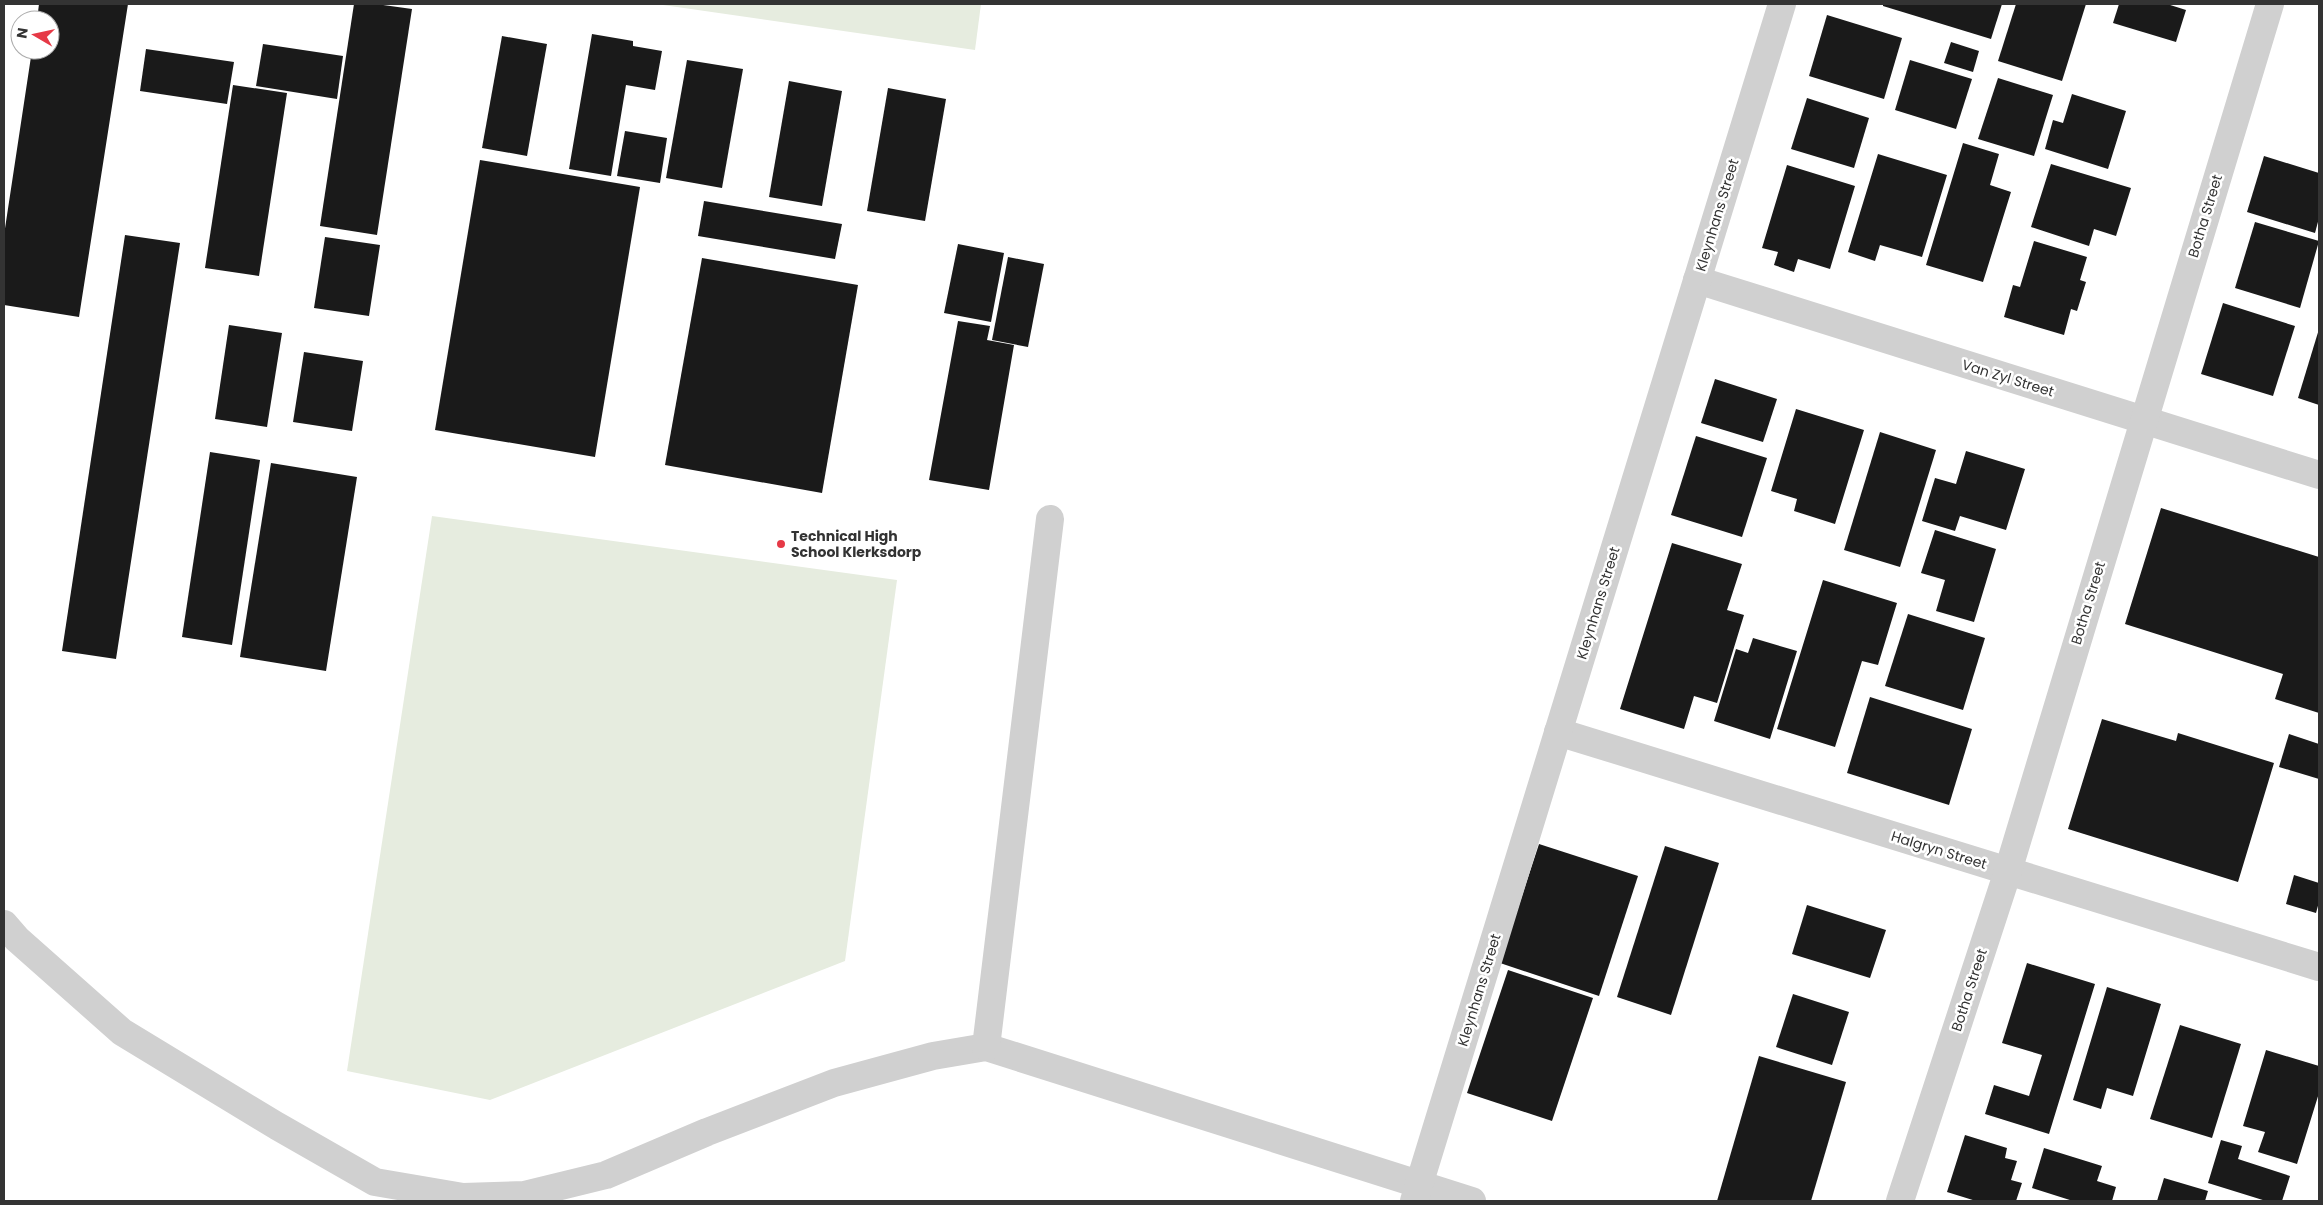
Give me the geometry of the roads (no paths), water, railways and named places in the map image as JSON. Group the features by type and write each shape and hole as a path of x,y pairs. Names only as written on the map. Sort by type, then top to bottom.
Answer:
{"street":[{"name":"Kleynhans Street","path":"1416,1193 1782,4"},
{"name":"Botha Street","path":"1900,1201 2008,871 2270,4"},
{"name":"Van Zyl Street","path":"1697,280 2319,475"},
{"path":"986,1047 1050,519"},
{"name":"Halgryn Street","path":"1558,732 2319,968"},
{"path":"4,924 17,938 122,1032 372,1192 463,1197 524,1195 606,1175 707,1132 834,1083 933,1056 986,1047 1416,1193 1472,1201"}],"place":[{"name":"Technical High School Klerksdorp","path":"781,544"}]}
